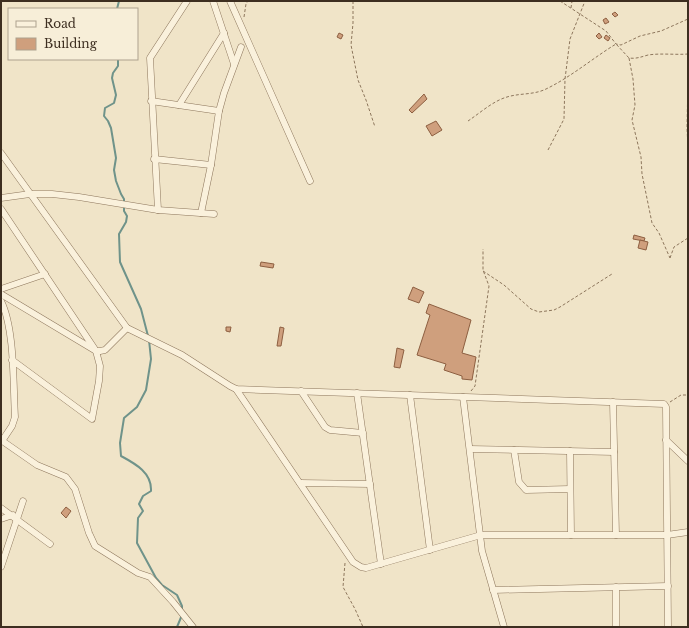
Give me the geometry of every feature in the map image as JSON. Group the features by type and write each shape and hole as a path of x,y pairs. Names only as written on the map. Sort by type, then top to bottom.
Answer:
{"street":[{"path":"158,210 154,159 150,58 187,1"},
{"path":"213,1 234,64"},
{"path":"230,1 310,181"},
{"path":"179,105 224,33"},
{"path":"201,213 211,165 219,111 241,47"},
{"path":"151,101 219,111"},
{"path":"1,153 127,328 182,355 236,389 664,404 666,407 668,627"},
{"path":"154,159 211,165"},
{"path":"1,198 30,194 52,194 158,210 214,214"},
{"path":"1,209 96,351 100,366 99,381 92,419 12,360"},
{"path":"1,289 45,274"},
{"path":"1,294 96,351 105,350 127,328"},
{"path":"1,302 7,319 10,338 15,417 12,426 2,441 37,465 66,477 75,489 95,546 138,573 150,577 173,602 192,627"},
{"path":"236,389 353,562 361,567 366,568 481,535 668,535 688,532"},
{"path":"301,391 325,427 330,430 363,433"},
{"path":"357,393 381,564"},
{"path":"410,395 430,550"},
{"path":"465,397 483,556 504,627"},
{"path":"613,402 616,535"},
{"path":"666,440 688,461"},
{"path":"470,448 614,452"},
{"path":"514,450 519,482 526,490 570,489"},
{"path":"570,451 571,535"},
{"path":"300,483 370,484"},
{"path":"1,567 23,501"},
{"path":"1,508 50,544"},
{"path":"1,519 20,511"},
{"path":"493,590 668,586"},
{"path":"616,587 616,627"}],"path":[{"path":"242,28 246,4 248,1"},
{"path":"353,1 351,45 358,80 375,127"},
{"path":"560,1 606,31 629,58 633,79 635,105 632,120 641,157 642,174 652,223 659,233 670,258 674,247 688,238"},
{"path":"571,8 572,1"},
{"path":"548,150 564,119 564,78 570,39 586,1"},
{"path":"468,121 498,100 544,90 616,44 621,45 640,36 661,31 688,19"},
{"path":"629,58 636,59 648,55 688,54"},
{"path":"688,79 688,148"},
{"path":"465,397 475,386 489,286 483,271 483,249"},
{"path":"483,271 504,285 532,309 539,312 560,308 612,274"},
{"path":"666,407 672,400 681,395 688,395"},
{"path":"347,552 343,571 343,587 363,627"}],"building":[{"path":"615,12 618,15 615,17 612,14"},
{"path":"606,18 609,22 605,24 603,20"},
{"path":"339,33 343,35 341,39 337,37"},
{"path":"599,33 602,37 599,39 596,36"},
{"path":"606,35 610,38 608,41 604,38"},
{"path":"424,94 427,99 412,113 409,110"},
{"path":"436,121 442,130 432,136 426,126"},
{"path":"634,235 645,238 644,241 633,239"},
{"path":"640,240 648,242 646,250 638,248"},
{"path":"261,262 274,264 273,268 260,266"},
{"path":"413,287 424,292 419,303 408,299"},
{"path":"429,304 471,320 462,353 476,357 472,380 462,379 462,376 444,370 446,364 417,355 430,315 426,313"},
{"path":"226,327 231,327 230,332 226,331"},
{"path":"280,327 284,328 281,346 277,346"},
{"path":"397,348 404,350 400,368 394,367"},
{"path":"66,507 71,511 66,518 61,513"}],"waterway":[{"path":"117,8 119,1"},
{"path":"118,60 118,66 113,73 112,78 116,95 114,103 105,108 104,116 111,128 116,158 114,170 116,181 124,199 124,211 127,216 126,222 119,234 120,262 141,309 148,336"},
{"path":"149,340 151,359 146,390 137,407 124,418 120,443 121,456 142,470 149,479 151,491 143,496 139,504 143,511 138,518 137,543 156,578 162,585 177,595 182,606 182,611"},
{"path":"177,627 182,615"}]}
